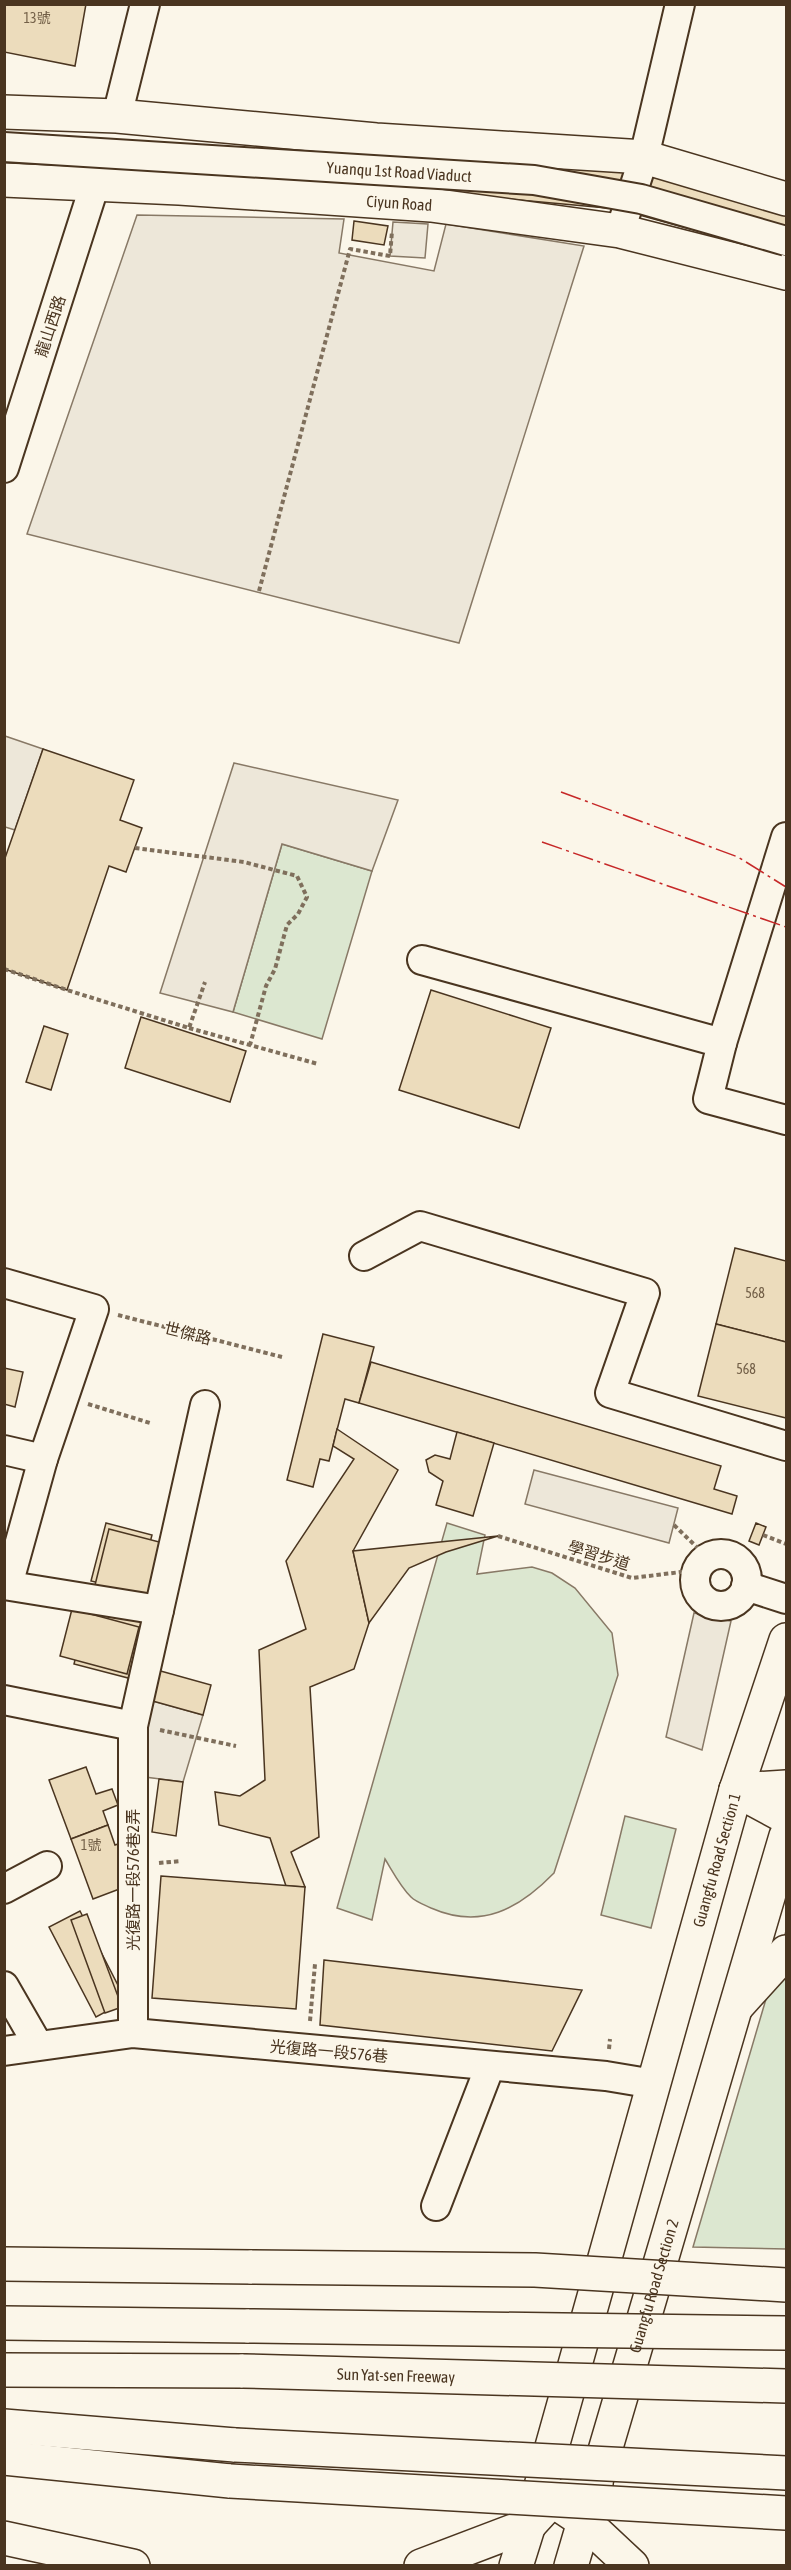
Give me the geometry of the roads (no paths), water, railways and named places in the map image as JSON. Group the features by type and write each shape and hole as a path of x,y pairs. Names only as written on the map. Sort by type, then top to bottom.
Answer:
{"main road":[{"path":"4,112 117,116 419,142 648,165 786,199"},
{"name":"Ciyun Road","path":"4,180 95,183 410,206 431,205 620,231 786,273"},
{"name":"Guangfu Road Section 1","path":"654,2084 735,1790 786,1640"},
{"path":"735,1790 786,1787"},
{"path":"735,1790 786,1817"},
{"path":"738,2006 786,1836"},
{"path":"738,2006 786,1952"},
{"name":"Guangfu Road Section 2","path":"571,2565 738,2006"},
{"path":"516,2565 529,2525 547,2493 654,2084"},
{"path":"4,2264 535,2270 786,2285"},
{"path":"4,2323 786,2333"},
{"name":"Sun Yat-sen Freeway","path":"4,2370 243,2371 786,2386"},
{"path":"4,2426 235,2445 786,2473"},
{"path":"4,2458 230,2481 786,2513"},
{"path":"547,2493 596,2485"},
{"path":"547,2493 585,2522 632,2565"},
{"path":"421,2565 529,2525"},
{"path":"4,2538 125,2565"}],"street":[{"path":"117,116 145,4"},
{"path":"620,231 648,165 680,4"},
{"path":"410,206 419,142"},
{"name":"Yuanqu 1st Road Viaduct","path":"4,147 534,180 641,199 786,241"},
{"name":"龍山西路","path":"4,468 95,183"},
{"path":"786,837 722,1043 708,1099 786,1120"},
{"path":"422,960 722,1043"},
{"path":"364,1256 420,1226 645,1293 610,1393 786,1446"},
{"path":"4,1283 94,1309 43,1459 6,1585 159,1610"},
{"name":"光復路一段576巷2弄","path":"133,2033 133,1726 205,1406"},
{"path":"4,1450 43,1459"},
{"path":"724,1554 732,1557 744,1569 746,1586 743,1594 730,1605 713,1605 699,1595 695,1578 702,1564 724,1554"},
{"path":"746,1586 786,1599"},
{"path":"4,1700 133,1726"},
{"path":"4,1889 47,1866"},
{"path":"4,1986 38,2045"},
{"name":"光復路一段576巷","path":"4,2050 133,2033 634,2079 654,2084"},
{"path":"436,2206 490,2066"}]}
